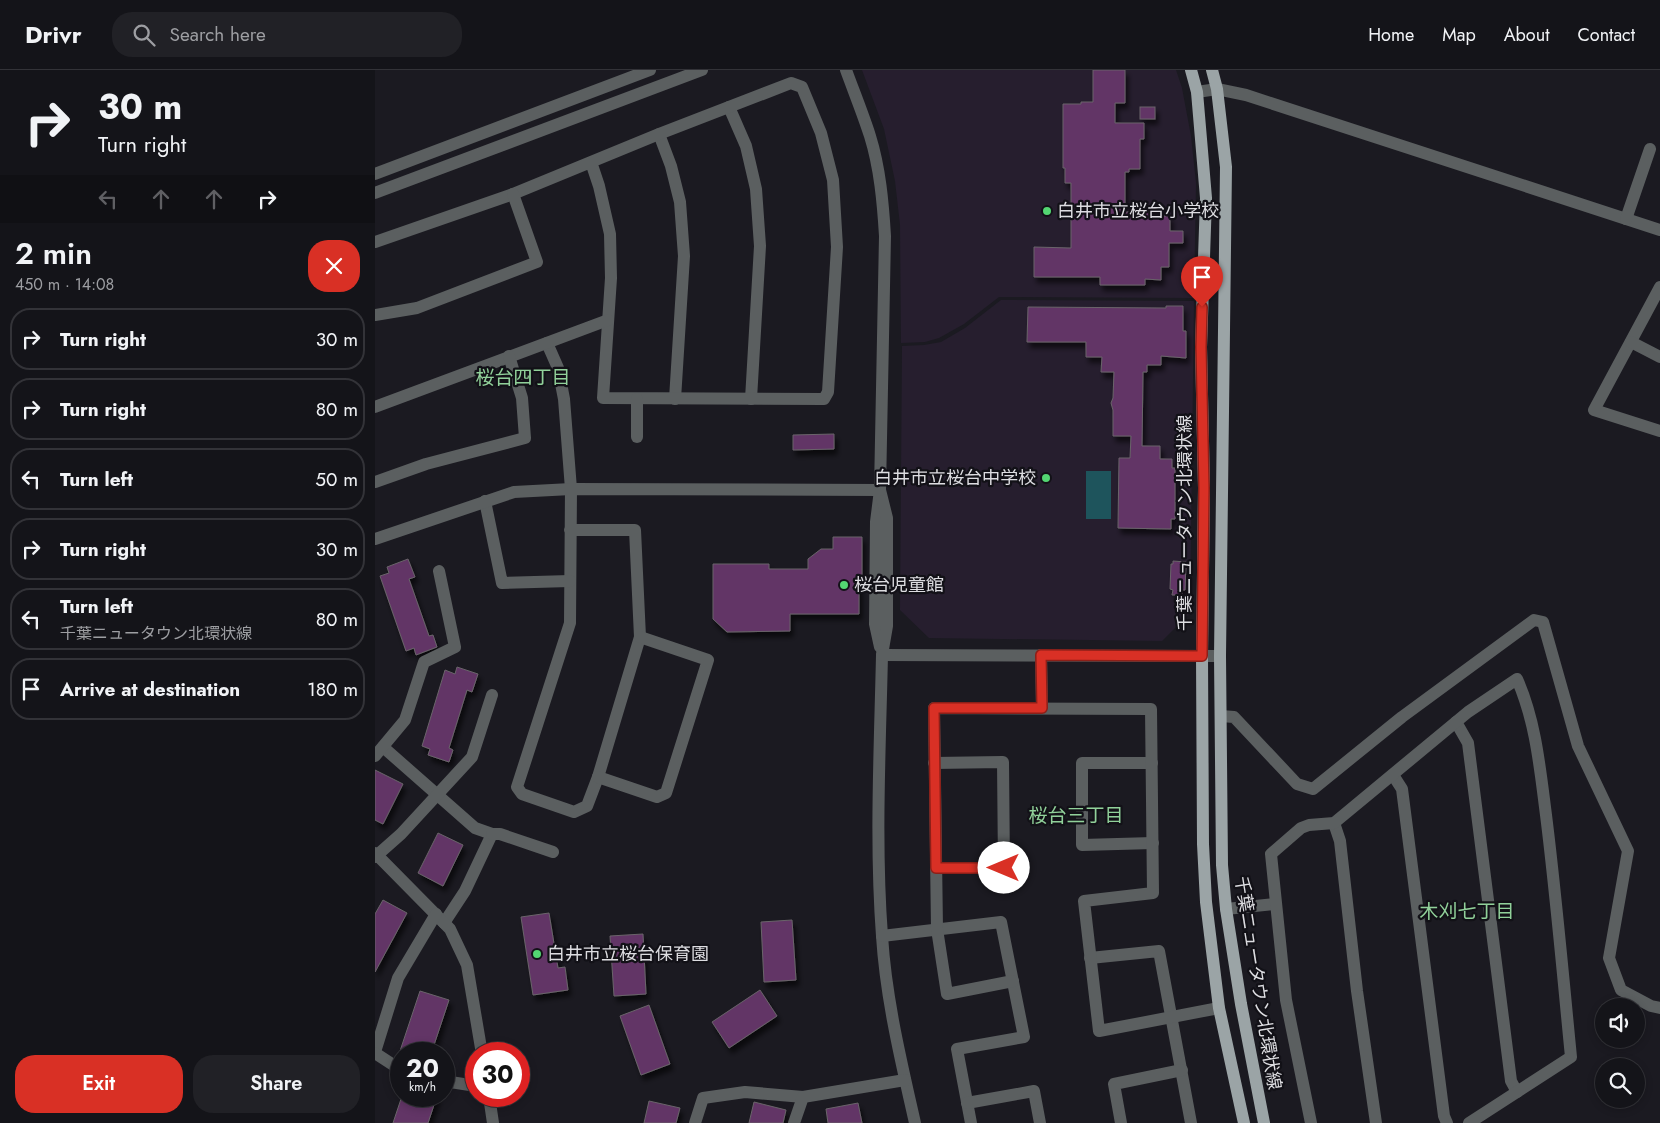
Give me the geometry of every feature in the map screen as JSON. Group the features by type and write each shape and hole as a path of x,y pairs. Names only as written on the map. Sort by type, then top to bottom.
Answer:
{"main road":[{"name":"千葉ニュータウン北環状線","path":"1191,70 1197,92 1207,198 1201,347 1204,488 1202,656 1203,844 1206,902 1219,1008 1244,1123"},
{"name":"千葉ニュータウン北環状線","path":"1211,70 1217,89 1227,167 1220,656 1222,865 1226,909 1241,1004 1264,1123"}],"street":[{"path":"375,174 650,70"},
{"path":"375,193 702,70"},
{"path":"846,70 870,136 878,168 883,205 885,236 880,490 887,518 887,626 881,654 879,844 882,936 890,1000 915,1123"},
{"path":"375,242 513,194 659,134 791,83 802,87 821,133 833,180 837,247 828,392 824,399 603,398 611,278 610,234 599,186 591,162"},
{"path":"1197,92 1217,89 1246,94 1660,230"},
{"path":"729,107 746,146 756,189 759,246 751,398"},
{"path":"659,134 671,166 680,202 683,256 675,399"},
{"path":"1626,219 1650,149"},
{"path":"375,315 417,308 537,262 513,194"},
{"path":"1660,286 1594,410 1660,431"},
{"path":"375,407 608,320"},
{"path":"1631,342 1660,357"},
{"path":"547,343 558,368 564,399 571,489 570,530 570,623 517,787 522,794 574,812 587,806 598,777 640,637 635,530 570,530"},
{"path":"375,482 425,464 525,438 522,398 509,356"},
{"path":"637,399 637,437"},
{"path":"375,539 514,492 571,489 880,490"},
{"path":"485,501 502,583 571,581"},
{"path":"439,571 455,648 424,662 405,720 379,752 437,795 475,828 492,834 500,834 553,852"},
{"path":"1221,716 1234,717 1297,784 1313,789 1402,717 1534,620 1543,622 1578,746 1628,851 1609,958 1621,990 1651,1006 1660,1008"},
{"path":"598,777 657,797 665,793 709,660 640,637"},
{"path":"881,654 1220,656"},
{"path":"1041,655 1042,708"},
{"path":"1311,1123 1286,1000 1271,854 1301,828 1309,825 1334,824 1456,722 1517,679 1526,699 1535,736 1553,873 1571,1056 1469,1123"},
{"path":"480,1042 467,965 450,929 376,855 401,834 472,757 491,695"},
{"path":"1013,981 947,994 937,930 934,708 1151,709 1153,893 1083,901 1099,1031 1219,1008"},
{"path":"1456,722 1468,743 1511,1081 1517,1092"},
{"path":"934,763 1003,762 1004,868 936,868"},
{"path":"1152,764 1082,763 1082,845 1153,843"},
{"path":"1393,775 1402,789 1444,1116 1447,1123"},
{"path":"1334,824 1341,841 1357,991 1376,1123"},
{"path":"390,1063 375,1053 397,978 440,918 465,891 492,834"},
{"path":"1226,909 1275,904"},
{"path":"882,936 1001,922 1024,1036 957,1049 971,1123"},
{"path":"1091,958 1159,951 1191,1123"},
{"path":"1121,1123 1114,1084 1181,1070"},
{"path":"695,1123 703,1098 745,1092 803,1097 905,1080"},
{"path":"967,1103 1035,1091 1041,1123"},
{"path":"794,1123 803,1097"},
{"path":"491,1107 493,1123"}],"shaded area":[{"name":"白井市立桜台小学校","path":"862,70 1176,70 1182,88 1191,136 1196,183 1194,298 999,297 964,324 939,338 925,342 901,343 900,225 895,181 884,129"},
{"name":"白井市立桜台中学校","path":"1001,300 1194,301 1190,613 1162,641 929,638 900,610 902,346 941,342 965,328"}],"water":[{"path":"1086,471 1111,471 1111,519 1086,519"}],"building":[{"path":"1093,70 1125,70 1125,103 1115,103 1115,123 1144,123 1144,139 1140,139 1140,169 1129,169 1129,172 1125,172 1125,212 1153,212 1153,214 1170,216 1170,231 1183,231 1183,243 1169,243 1169,267 1161,267 1161,280 1145,279 1145,285 1100,285 1100,277 1034,277 1034,247 1071,248 1071,183 1065,183 1065,168 1063,168 1063,104 1093,102"},
{"path":"1140,107 1155,107 1155,119 1140,119"},
{"path":"1166,306 1183,306 1183,331 1186,331 1186,358 1161,356 1161,365 1147,365 1147,372 1143,372 1142,446 1160,446 1160,459 1172,459 1172,468 1175,468 1175,519 1171,519 1171,529 1118,528 1119,458 1130,458 1131,436 1113,436 1113,410 1111,403 1113,398 1114,372 1101,372 1102,357 1086,357 1086,342 1027,342 1028,307 1166,308"},
{"path":"834,434 834,449 793,450 793,435"},
{"path":"833,537 862,537 862,577 859,577 859,614 790,614 790,631 727,632 713,619 713,564 769,564 769,569 808,569 808,559 821,549 833,549"},
{"path":"408,559 415,577 409,579 429,636 433,635 437,647 416,655 414,648 406,651 380,576 389,573 387,567"},
{"path":"1173,561 1186,562 1185,590 1182,590 1182,595 1172,595 1173,590 1170,589 1171,564 1173,564"},
{"path":"457,667 478,674 472,692 467,690 449,748 453,750 449,762 428,755 430,749 422,746 445,670 455,674"},
{"path":"375,770 403,784 383,824 375,820"},
{"path":"438,833 463,845 443,886 418,873"},
{"path":"383,900 407,913 375,972 375,914"},
{"path":"549,913 558,968 565,967 568,990 533,995 521,917"},
{"path":"792,920 796,980 764,982 761,922"},
{"path":"643,934 646,994 614,996 610,936"},
{"path":"760,990 777,1016 729,1048 712,1022"},
{"path":"420,991 449,1000 435,1042 403,1042"},
{"path":"649,1005 670,1064 641,1075 620,1016"},
{"path":"649,1101 680,1108 676,1123 644,1123"},
{"path":"754,1102 786,1110 783,1123 749,1123"},
{"path":"858,1103 862,1123 828,1123 826,1109"},
{"path":"398,1107 433,1107 428,1123 393,1123"}],"place":[{"name":"白井市立桜台小学校","path":"1047,211"},
{"name":"白井市立桜台中学校","path":"1046,478"},
{"name":"桜台児童館","path":"844,585"},
{"name":"白井市立桜台保育園","path":"537,954"}],"district":[{"name":"桜台四丁目","path":"523,377"},
{"name":"桜台三丁目","path":"1076,815"},
{"name":"木刈七丁目","path":"1467,911"}],"route":[{"path":"1004,868 936,868 934,708 1042,708 1041,655 1202,656 1204,488 1202,307"}]}
